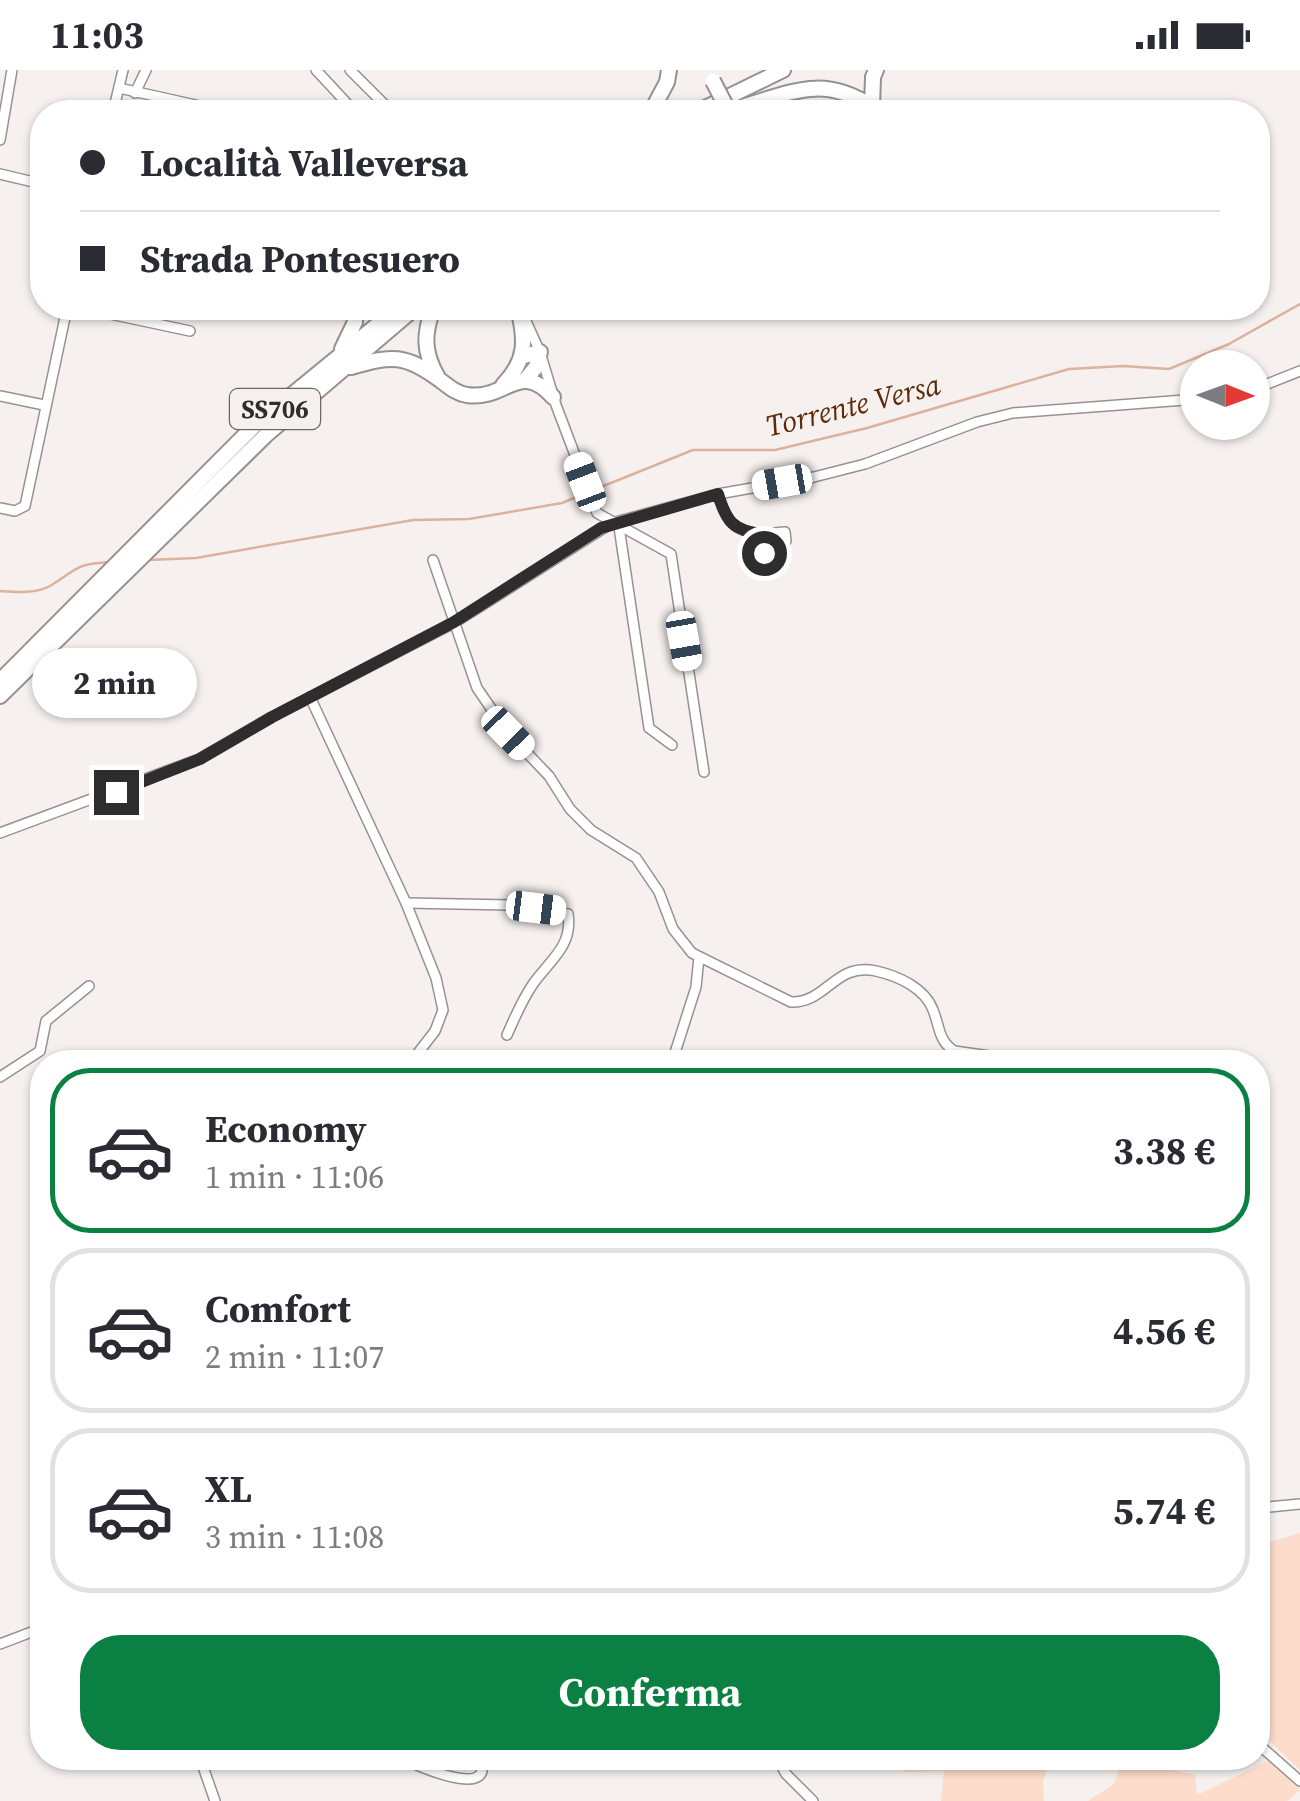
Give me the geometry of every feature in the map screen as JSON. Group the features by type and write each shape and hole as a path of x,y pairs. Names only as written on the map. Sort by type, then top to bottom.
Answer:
{"highway":[{"path":"657,100 669,70"},
{"path":"721,100 783,70"},
{"path":"746,100 805,70"},
{"path":"873,100 872,77 876,70"},
{"path":"710,75 719,100"},
{"path":"758,100 811,78 831,79 854,88 864,100"},
{"path":"355,320 339,364 395,357 410,361 466,395 484,395 526,379 536,368 540,352 524,356"},
{"name":"SS706","path":"0,681 385,320"},
{"name":"SS706","path":"0,696 161,520 254,426 399,320"},
{"path":"430,320 425,340 427,358 440,381"},
{"path":"499,390 516,372 524,356 521,320"},
{"path":"526,379 540,383 554,397"}],"street":[{"path":"0,140 12,70"},
{"path":"116,100 123,70"},
{"path":"135,92 144,75 155,70"},
{"path":"316,70 345,100"},
{"path":"350,70 380,100"},
{"path":"119,88 172,100"},
{"path":"0,174 30,181"},
{"path":"0,508 15,511 25,506 63,320"},
{"path":"138,320 190,331"},
{"path":"524,320 540,352 597,513 671,554 704,772"},
{"path":"1270,383 1300,371"},
{"path":"0,396 44,405"},
{"path":"0,833 171,772 454,622 615,525 718,494 865,464 977,422 1013,413 1180,400"},
{"path":"718,494 726,520 740,532 762,534"},
{"path":"615,525 649,728 672,745"},
{"path":"433,560 477,688 508,733 549,776 570,809 591,830 636,858 660,892 673,929 692,954 791,1002 806,1002 823,991 832,979 851,972 870,970 892,976 920,990 933,1008 944,1044 953,1050"},
{"path":"310,697 406,903 436,978 442,1010 435,1032 420,1050"},
{"path":"406,903 516,906 568,914 570,927 564,948 536,979 507,1035"},
{"path":"676,1050 696,987 699,957"},
{"path":"40,1050 46,1021 89,986"},
{"path":"0,1077 30,1057"},
{"path":"1270,1507 1300,1504"},
{"path":"0,1644 30,1633"},
{"path":"1270,1755 1300,1781"},
{"path":"204,1770 216,1801"},
{"path":"426,1770 465,1784 483,1770"},
{"path":"784,1770 813,1801"}],"shaded area":[{"path":"1300,1533 1300,1770 1270,1741 1270,1542"},
{"path":"1270,1760 1300,1790 1287,1801 1088,1801 1114,1784 1119,1770 1174,1770 1195,1775 1197,1795 1249,1770 1270,1770"},
{"path":"904,1770 1046,1770 1044,1801 941,1801 944,1771"}],"waterway":[{"name":"Torrente Versa","path":"591,491 693,450 775,450 867,428 1069,369 1169,369 1229,344 1300,304"},
{"name":"Torrente Versa","path":"148,560 196,558 413,520 469,519 562,503 584,494"},
{"name":"Torrente Versa","path":"0,591 38,590 83,566 110,562"}],"route":[{"path":"116,792 200,759 454,622 612,523 718,494 726,520 740,532 762,534 764,553"}]}
